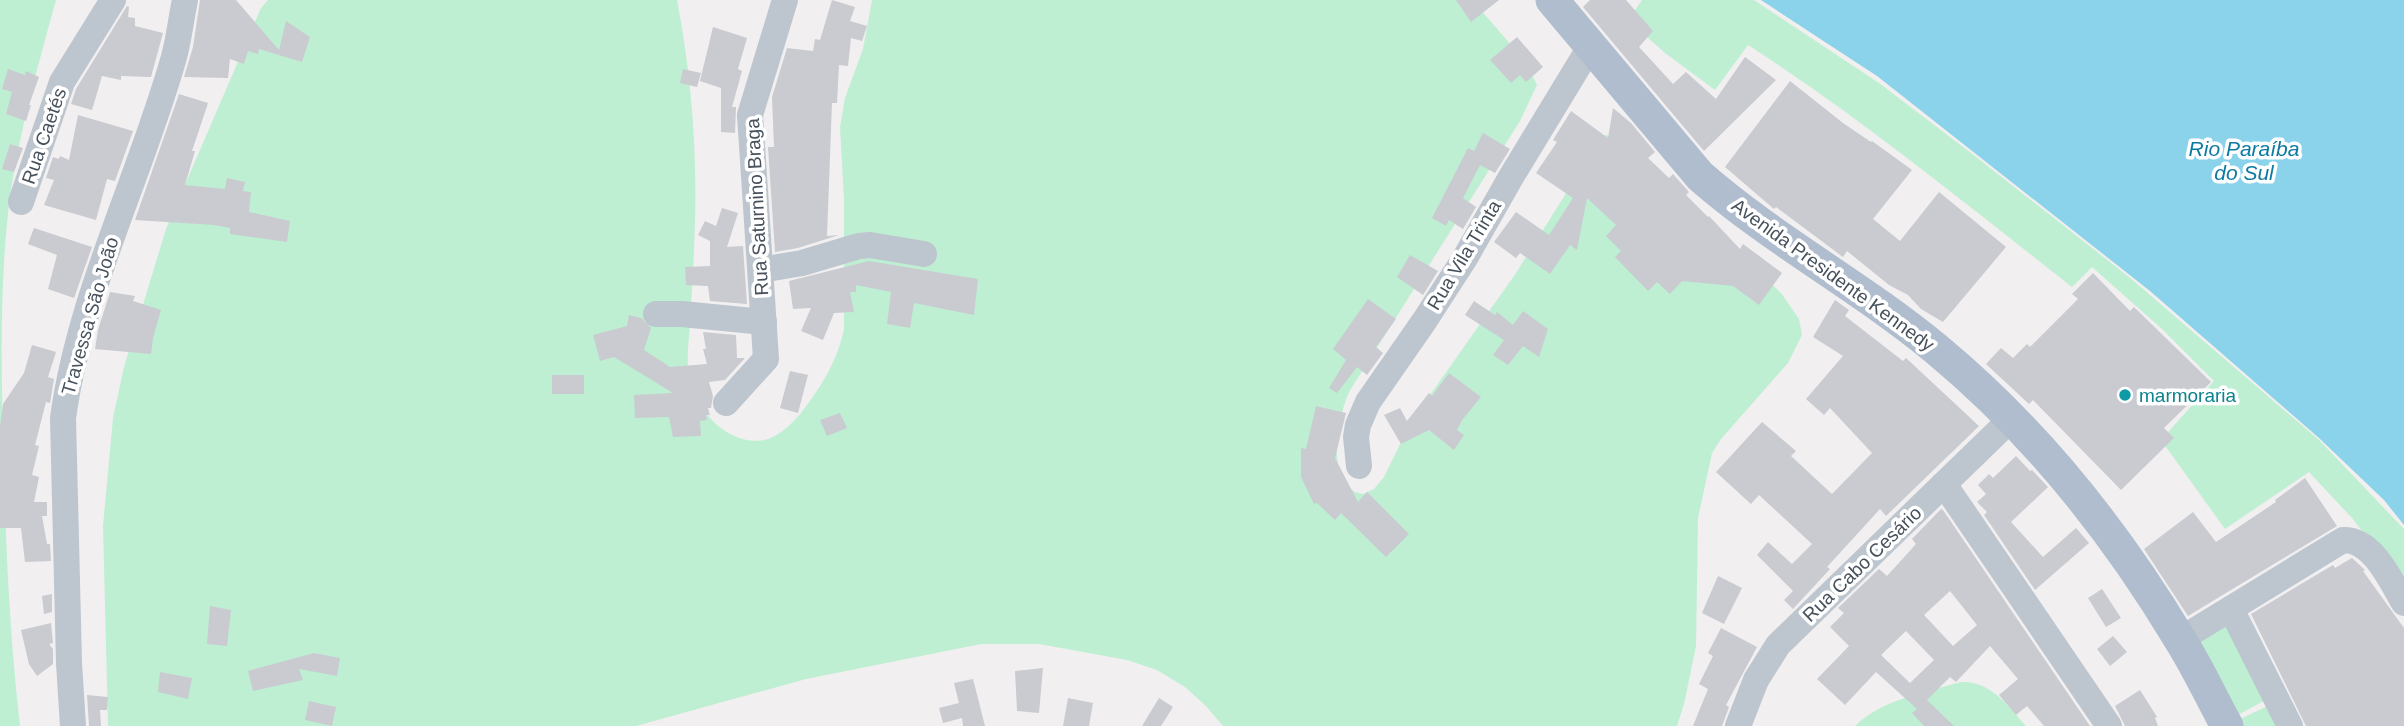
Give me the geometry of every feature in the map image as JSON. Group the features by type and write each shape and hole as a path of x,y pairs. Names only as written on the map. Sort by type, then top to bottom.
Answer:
{"main road":[{"name":"Avenida Presidente Kennedy","path":"1552,0 1700,176 1724,197 1859,290 1936,349 2011,419 2050,461 2143,580 2181,639 2227,726"}],"street":[{"name":"Rua Caetés","path":"21,202 62,82 113,0"},
{"name":"Travessa São João","path":"74,726 69,663 63,418 67,389 110,240 174,55 185,0"},
{"name":"Rua Saturnino Braga","path":"726,403 766,359 750,115 785,0"},
{"name":"Rua Vila Trinta","path":"1359,466 1356,437 1367,402 1465,258 1590,47"},
{"path":"761,270 802,263 859,246 880,245 924,254"},
{"path":"656,314 694,314 764,322"},
{"name":"Rua Cabo Cesário","path":"1738,726 1756,680 1778,645 2011,419"},
{"path":"1944,484 2109,726"},
{"path":"2181,639 2335,543 2346,540 2359,543 2372,555 2404,603"},
{"path":"2231,609 2290,726"}],"green space":[{"path":"0,0 56,0 30,97 14,171 3,286 6,544 20,726 0,726"},
{"path":"268,0 677,0 692,110 695,166 689,376 698,401 716,424 728,433 754,441 777,435 798,417 827,374 841,341 844,329 844,199 840,127 845,98 863,49 872,0 1472,0 1525,61 1537,85 1520,121 1349,392 1338,433 1338,465 1342,479 1350,489 1363,494 1374,489 1384,477 1411,422 1516,273 1602,136 1614,138 1781,293 1799,319 1802,335 1788,363 1721,439 1712,453 1698,518 1696,646 1677,726 1223,726 1185,687 1157,670 1127,660 1039,644 981,644 806,679 636,726 108,726 103,526 113,418 124,367 166,229 261,8"},
{"path":"1642,0 1754,0 1879,83 1971,153 2129,277 2319,440 2404,529 2404,585 2352,518 2309,472 2225,529 2161,440 2214,381 2162,329 2092,267 2072,287 1872,132 1748,45 1715,90 1665,53 1628,20"},
{"path":"2231,622 2273,696 2236,716 2194,642"},
{"path":"1961,682 1981,685 1990,690 2026,726 1855,726 1891,703"},
{"path":"2276,702 2287,726 2239,726 2236,721"}],"water":[{"name":"Rio Paraíba do Sul","path":"1761,0 2404,0 2404,525 2384,500 2319,438 2150,291 1877,76"}],"building":[{"path":"200,0 236,0 279,50 286,21 310,37 302,62 259,49 258,54 248,51 244,64 230,59 228,78 184,77 193,47"},
{"path":"832,0 855,7 850,21 867,26 862,41 851,38 848,66 839,65 837,103 832,103 827,236 839,235 775,252 768,147 774,147 772,97 787,48 813,51 815,39 820,40"},
{"path":"1456,0 1499,0 1471,22"},
{"path":"1590,0 1626,0 1653,31 1639,47 1673,84 1686,72 1716,99 1745,57 1776,80 1704,151 1583,7"},
{"path":"127,6 128,17 135,18 135,26 163,33 151,77 121,76 121,80 102,76 92,110 71,104 76,89"},
{"path":"713,27 747,38 738,69 742,71 732,107 736,107 735,133 721,132 721,88 700,81"},
{"path":"1517,37 1543,67 1526,82 1520,75 1511,83 1490,60"},
{"path":"8,69 25,75 26,71 39,77 26,121 6,114 12,92 2,89"},
{"path":"683,69 701,73 697,87 680,83"},
{"path":"1790,81 1843,123 1912,170 1873,219 1900,241 1939,192 2006,247 1943,322 1921,309 1908,295 1889,285 1847,251 1843,257 1776,207 1774,209 1725,167"},
{"path":"179,94 208,103 192,151 195,151 185,185 225,189 227,178 245,182 243,191 251,192 249,212 290,221 287,242 230,234 230,228 214,225 135,220"},
{"path":"1613,108 1631,123 1655,152 1648,158 1669,178 1673,174 1689,192 1686,195 1740,249 1743,244 1782,273 1759,305 1733,286 1682,281 1670,294 1657,282 1648,291 1615,257 1621,251 1606,236 1616,225 1587,198 1577,250 1570,245 1550,274 1520,253 1516,258 1494,242 1516,212 1549,235 1573,198 1536,173 1557,142 1553,140 1571,111 1608,138"},
{"path":"78,115 133,131 115,181 107,179 96,220 44,205 54,180 46,178 53,157 59,159 60,156 69,160"},
{"path":"1483,133 1510,149 1495,173 1480,165 1463,198 1476,207 1463,229 1449,220 1446,226 1432,218 1468,148 1474,151"},
{"path":"10,144 23,148 14,172 2,169"},
{"path":"722,208 738,213 727,247 743,246 747,304 710,301 708,286 686,285 685,267 710,266 710,241 698,235 705,221 716,226"},
{"path":"34,228 92,247 74,298 48,289 57,255 28,244"},
{"path":"1410,255 1438,271 1423,295 1397,277"},
{"path":"869,261 978,279 974,315 914,303 910,328 887,324 891,292 856,285 856,292 850,292 854,312 834,313 823,340 801,331 811,308 793,309 789,281"},
{"name":"marmoraria","path":"2093,273 2130,311 2134,307 2211,382 2164,428 2174,438 2121,490 2033,400 2029,404 1986,364 2001,348 2013,358 2027,344 2030,347 2078,299 2072,294"},
{"path":"110,292 135,296 133,301 161,310 151,354 95,349"},
{"path":"1368,299 1396,319 1376,347 1383,353 1367,375 1357,367 1337,393 1329,388 1346,360 1333,349"},
{"path":"1835,300 1849,310 1845,316 1903,361 1906,358 1979,426 1886,516 1880,509 1793,609 1784,600 1793,591 1757,555 1768,542 1792,564 1812,544 1759,495 1751,504 1716,472 1762,422 1796,451 1791,456 1832,494 1872,453 1830,408 1824,415 1806,399 1843,356 1813,337"},
{"path":"1474,301 1495,315 1497,312 1513,325 1523,311 1548,329 1539,357 1523,346 1508,365 1493,355 1504,340 1465,315"},
{"path":"629,315 641,318 651,328 644,350 670,367 707,364 703,349 706,349 703,332 736,335 737,358 745,358 725,380 709,382 713,396 711,408 708,408 710,415 706,415 707,420 700,421 701,436 673,437 669,417 635,418 634,395 673,393 614,357 600,361 593,335 627,326"},
{"path":"32,345 56,352 48,377 54,379 50,403 46,402 35,445 39,446 32,475 39,477 34,502 47,502 47,516 42,516 47,544 50,544 51,561 25,562 21,528 0,528 0,426 3,404 24,373"},
{"path":"790,371 808,375 798,413 780,408"},
{"path":"1449,373 1481,397 1462,420 1457,430 1464,435 1454,450 1429,430 1401,444 1384,415 1400,408 1407,421 1429,393 1432,396"},
{"path":"552,375 584,375 584,394 552,394"},
{"path":"1316,406 1346,413 1335,458 1358,502 1367,492 1409,534 1386,557 1341,513 1335,520 1317,503 1314,504 1301,477 1301,448 1306,449"},
{"path":"840,413 847,428 827,436 820,420"},
{"path":"2016,456 2048,487 2011,522 2043,557 2076,528 2089,543 2035,590 1984,515 1987,512 1977,502 1986,494 1978,485 1989,474 1993,478"},
{"path":"2305,478 2337,526 2188,616 2144,549 2193,512 2216,542 2276,502 2275,500"},
{"path":"1943,510 2090,726 2044,726 2027,706 2016,715 1999,695 2018,679 1990,646 1956,682 1950,677 1927,700 1954,726 1924,726 1912,713 1917,709 1876,672 1845,705 1817,679 1849,646 1830,627 1844,613 1838,608 1879,569 1887,576 1916,544 1912,539","holes":["1950,591 1977,625 1953,646 1924,615","1906,631 1934,660 1910,683 1881,655"]},
{"path":"2352,558 2365,570 2363,571 2404,628 2404,726 2306,726 2251,614 2333,565 2335,568"},
{"path":"1718,576 1742,588 1724,624 1702,613"},
{"path":"2102,589 2121,618 2106,627 2088,598"},
{"path":"52,594 52,612 44,614 42,596"},
{"path":"210,606 231,610 227,646 207,644"},
{"path":"51,623 53,643 49,644 53,649 53,664 37,676 29,664 21,630"},
{"path":"1721,628 1757,647 1726,705 1729,707 1722,726 1693,726 1708,689 1699,684 1713,656 1708,653"},
{"path":"2113,636 2127,652 2110,666 2097,649"},
{"path":"314,653 340,658 337,676 299,669 303,680 253,691 248,671"},
{"path":"1043,668 1039,713 1017,711 1015,671"},
{"path":"160,672 192,678 188,699 158,692"},
{"path":"973,679 985,726 963,726 962,718 943,723 939,708 959,703 954,683"},
{"path":"2140,690 2157,717 2158,726 2125,726 2115,706"},
{"path":"87,695 108,697 107,710 100,710 101,726 89,726"},
{"path":"1068,698 1093,703 1089,726 1063,726"},
{"path":"1159,698 1173,707 1161,726 1142,726"},
{"path":"309,701 336,707 332,726 305,720"}],"place":[{"name":"marmoraria","path":"2125,395"}]}
